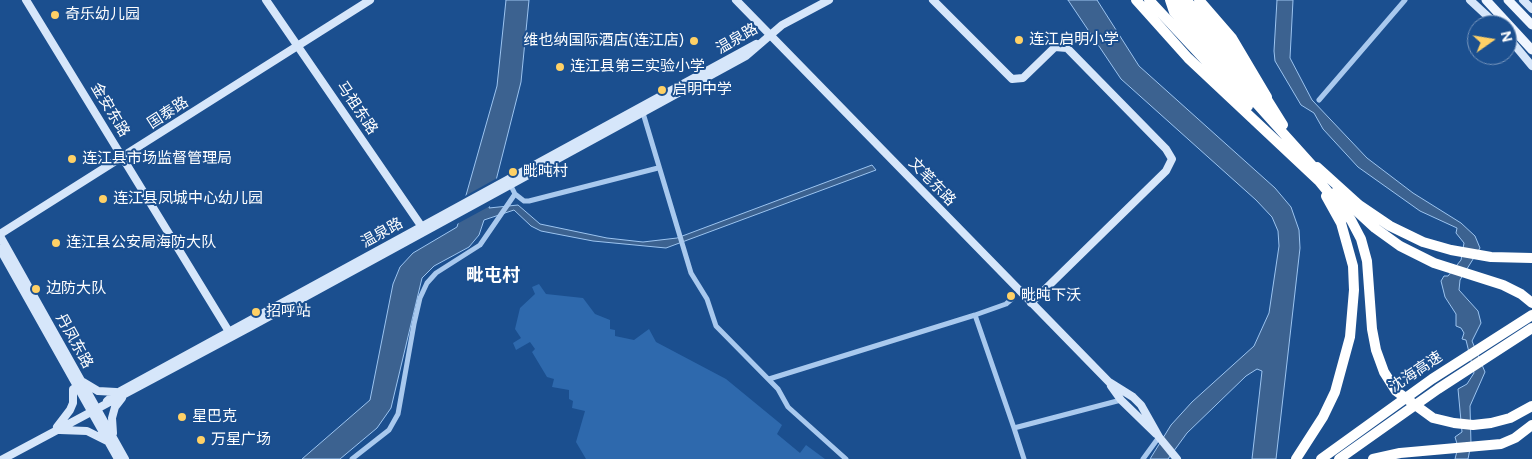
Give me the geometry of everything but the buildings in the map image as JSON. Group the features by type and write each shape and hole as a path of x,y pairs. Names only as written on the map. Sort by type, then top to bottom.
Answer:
{"highway":[{"path":"1137,0 1302,165"},
{"path":"1144,0 1335,199 1351,220 1360,239 1368,271 1372,329 1384,372 1396,391 1433,418 1473,425 1510,418 1532,406"},
{"path":"1149,0 1302,165 1319,186 1341,223 1353,266 1353,312 1350,338 1335,392 1323,417 1296,459"},
{"path":"1171,0 1219,48 1300,151 1337,192 1375,228 1400,246 1434,263 1502,285 1521,294 1532,303"},
{"path":"1178,0 1221,43 1300,151 1358,204 1390,226 1423,242 1451,250 1491,257 1532,258"},
{"path":"1186,0 1224,40 1300,151"},
{"path":"1193,0 1227,37 1300,151"},
{"path":"1199,0 1232,38 1300,151"},
{"name":"沈海高速","path":"1321,459 1432,379 1532,314"},
{"name":"沈海高速","path":"1339,459 1438,388 1532,328"},
{"path":"1373,459 1400,453 1486,447 1515,438 1532,425"}],"main road":[{"name":"金安东路","path":"26,0 231,335"},
{"name":"马祖东路","path":"266,0 423,229"},
{"name":"国泰路","path":"0,235 370,0"},
{"name":"文笔东路","path":"736,0 1109,382 1121,400 1139,420 1159,437 1176,457"},
{"path":"770,36 782,25 829,0"},
{"path":"933,0 1012,79 1023,78 1055,47 1067,48 1171,156 1171,164 1168,169 1031,303"},
{"path":"1470,0 1486,15"},
{"path":"1486,0 1532,50"},
{"path":"1508,0 1532,25"},
{"path":"1523,0 1532,9"},
{"name":"温泉路","path":"500,188 511,186 750,55 770,36"},
{"name":"温泉路","path":"3,459 500,188 770,36"},
{"path":"1517,48 1532,66"},
{"name":"丹凤东路","path":"0,235 79,383"},
{"name":"丹凤东路","path":"0,249 79,383 97,408 125,459"},
{"name":"文笔东路","path":"1109,382 1133,397 1141,405 1159,437"},
{"path":"50,433 62,423 70,410 73,403 73,389 79,383 102,392 126,391"},
{"path":"117,445 112,432 112,418 118,402 126,391"},
{"name":"丹凤东路","path":"97,408 108,442 118,459"},
{"path":"50,433 64,429 83,430 108,442"}],"street":[{"path":"1319,100 1405,0"},
{"path":"643,113 683,247 692,273 708,299 716,326 778,389 788,408 846,459"},
{"path":"511,186 515,194 524,201 658,168"},
{"path":"352,459 389,430 398,414 414,324 420,298 427,283 436,273 474,251 515,194"},
{"path":"769,379 975,316 1006,304 1013,298"},
{"path":"975,316 1024,459"},
{"path":"1014,428 1121,400"},
{"path":"1143,459 1159,437"}],"shaded area":[{"path":"506,0 529,0 521,82 489,208 518,205 540,224 607,238 643,242 677,238 872,165 876,170 666,248 593,241 541,231 531,226 514,210 484,220 479,235 469,247 434,266 422,278 391,408 377,428 340,459 302,459 370,400 393,284 400,267 413,253 457,227 497,86"},
{"path":"1068,0 1097,0 1139,66 1275,188 1291,207 1299,230 1300,248 1276,459 1252,459 1262,371 1257,369 1246,376 1187,433 1168,459 1150,459 1171,425 1192,402 1254,346 1269,313 1279,246 1278,231 1272,217 1256,200 1121,79"},
{"path":"1277,0 1293,0 1290,58 1312,100 1367,158 1413,193 1461,223 1475,236 1480,248 1460,280 1459,290 1478,311 1481,323 1472,341 1485,372 1470,406 1471,444 1468,459 1455,459 1458,447 1455,437 1462,432 1458,389 1467,384 1474,373 1466,340 1462,339 1464,333 1461,328 1456,326 1456,314 1445,297 1441,281 1444,276 1448,276 1461,260 1464,243 1456,233 1457,228 1420,211 1358,167 1323,129 1314,113 1301,105 1275,61"},
{"path":"539,284 546,294 583,298 595,314 610,320 610,329 615,330 615,336 634,340 649,329 656,342 726,379 782,425 777,434 800,453 806,445 825,459 586,459 576,442 585,411 572,408 573,401 569,399 569,390 552,387 554,379 547,377 532,352 535,349 530,342 516,350 513,343 521,338 515,329 520,308 535,294 532,287"}],"pier":[{"path":"501,176 492,205 455,225 463,197"}],"place":[{"name":"奇乐幼儿园","path":"55,15"},
{"name":"连江启明小学","path":"1019,40"},
{"name":"维也纳国际酒店(连江店)","path":"694,41"},
{"name":"连江县第三实验小学","path":"560,67"},
{"name":"启明中学","path":"662,90"},
{"name":"连江县市场监督管理局","path":"72,159"},
{"name":"毗旽村","path":"513,172"},
{"name":"连江县凤城中心幼儿园","path":"103,199"},
{"name":"连江县公安局海防大队","path":"56,243"},
{"name":"边防大队","path":"36,289"},
{"name":"毗旽下沃","path":"1011,296"},
{"name":"招呼站","path":"256,312"},
{"name":"星巴克","path":"182,417"},
{"name":"万星广场","path":"201,440"}],"district":[{"name":"毗屯村","path":"493,276"}]}
